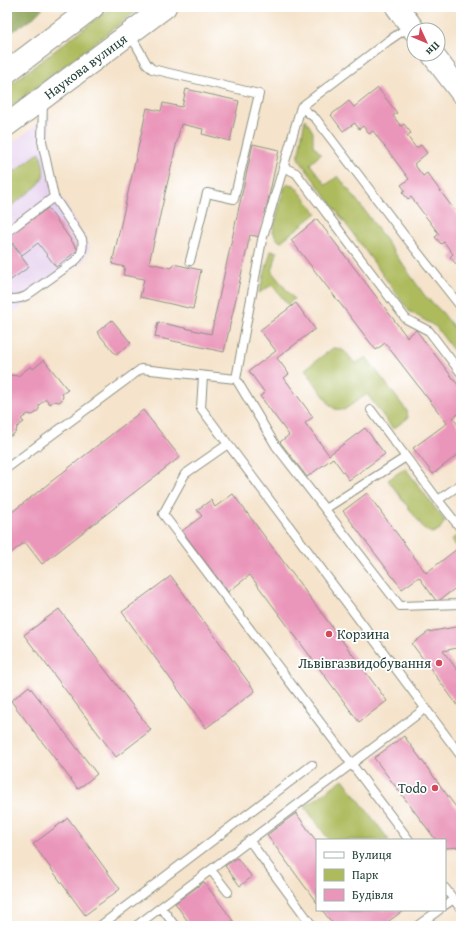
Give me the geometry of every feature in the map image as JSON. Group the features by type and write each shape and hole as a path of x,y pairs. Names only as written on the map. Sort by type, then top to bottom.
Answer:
{"main road":[{"path":"7,72 93,7"},
{"name":"Наукова вулиця","path":"7,125 165,7"},
{"path":"397,7 408,22"},
{"path":"438,62 461,92"}],"lane":[{"path":"406,31 388,41 301,107 262,240 236,379 276,446 400,606 461,604"},
{"path":"130,33 147,64 152,69 259,94 234,199 207,193 190,261"},
{"path":"7,298 15,299 24,297 75,261 81,253 83,244 82,239 54,197 42,141 44,98"},
{"path":"301,107 316,118 404,235 461,307"},
{"path":"283,167 296,173 406,319 430,331 461,373"},
{"path":"7,232 54,197"},
{"path":"7,468 141,369 236,379"},
{"path":"204,376 201,408 461,756"},
{"path":"371,410 461,529"},
{"path":"228,444 185,474 163,514 408,839"},
{"path":"325,509 406,457"},
{"path":"438,500 461,484"},
{"path":"136,926 426,708"},
{"path":"100,926 312,764"},
{"path":"249,840 311,924 308,926"},
{"path":"211,870 228,892"},
{"path":"446,889 461,909"},
{"path":"446,904 454,899"},
{"path":"161,907 176,926"},
{"path":"417,926 438,911"}],"shaded area":[{"path":"50,115 50,151 57,189 90,247 84,261 12,314 7,314 7,147"}],"green space":[{"path":"7,7 44,7 33,18 7,35"},
{"path":"112,7 142,7 7,109 7,87"},
{"path":"305,119 313,132 313,145 321,154 310,164 326,185 338,176 365,211 425,296 442,312 461,337 461,361 436,327 409,311 298,158"},
{"path":"40,152 44,171 40,183 7,209 7,177"},
{"path":"288,184 294,185 317,213 280,242 276,238 273,231 284,188"},
{"path":"271,251 277,252 272,272 294,299 288,305 272,285 259,293"},
{"path":"333,348 341,349 355,364 366,357 407,411 408,418 393,429 367,394 344,410 335,409 330,405 305,369"},
{"path":"405,468 445,521 439,530 432,533 425,530 388,480"},
{"path":"461,533 461,554 451,540"},
{"path":"343,779 388,839 328,839 305,807"}],"building":[{"path":"378,88 397,113 393,116 401,126 404,124 411,133 407,136 416,148 421,145 427,153 414,164 423,176 427,173 461,219 461,265 459,262 456,264 450,257 453,254 444,242 441,244 435,237 439,234 411,197 408,199 402,192 405,190 401,185 409,179 373,131 369,134 363,126 359,129 355,123 343,131 331,115 349,101 354,107"},
{"path":"186,89 239,101 230,141 202,134 203,129 181,124 149,263 172,268 173,264 201,270 193,309 140,297 144,279 123,275 125,267 112,264 147,108 161,111 163,103 182,107"},
{"path":"253,144 279,150 260,237 250,235 224,352 155,337 158,322 211,334"},
{"path":"48,208 78,250 56,267 38,243 22,255 8,236"},
{"path":"317,219 407,337 416,330 461,389 461,412 453,418 461,429 461,452 433,474 413,448 447,423 385,343 376,350 291,240"},
{"path":"7,237 29,267 8,282 7,281"},
{"path":"296,303 315,329 277,358 289,374 284,378 313,417 305,423 329,455 365,428 385,454 349,480 333,458 307,477 280,442 289,435 260,396 265,393 249,371 276,351 260,330"},
{"path":"112,320 131,343 116,355 97,332"},
{"path":"44,360 68,390 62,394 62,400 59,402 54,401 50,404 46,399 39,405 39,409 36,413 32,415 28,414 21,419 24,422 17,427 16,432 11,436 7,436 7,380 10,376 18,376 31,366 33,369"},
{"path":"143,410 180,457 42,564 25,542 7,556 7,516"},
{"path":"367,493 426,573 457,549 461,554 461,584 437,602 419,577 402,589 343,511"},
{"path":"233,494 387,701 359,722 250,575 228,592 182,531 202,516 197,510 211,500 215,507"},
{"path":"171,576 255,691 206,728 122,612"},
{"path":"59,609 151,730 116,757 24,635"},
{"name":"Львівгазвидобування","path":"461,626 461,647 443,651 461,675 461,710 412,644 428,632"},
{"path":"29,686 97,774 78,789 11,701"},
{"path":"404,736 461,814 461,847 446,848 446,839 435,839 374,758"},
{"path":"296,813 316,841 316,902 267,835"},
{"path":"68,818 120,889 85,915 33,844"},
{"path":"237,858 252,877 240,886 225,866"},
{"path":"204,882 237,926 191,926 175,903"},
{"path":"323,911 403,911 382,926 329,926 333,924"}],"place":[{"name":"Корзина","path":"329,634"},
{"name":"Львівгазвидобування","path":"439,663"},
{"name":"Todo","path":"435,788"}]}
